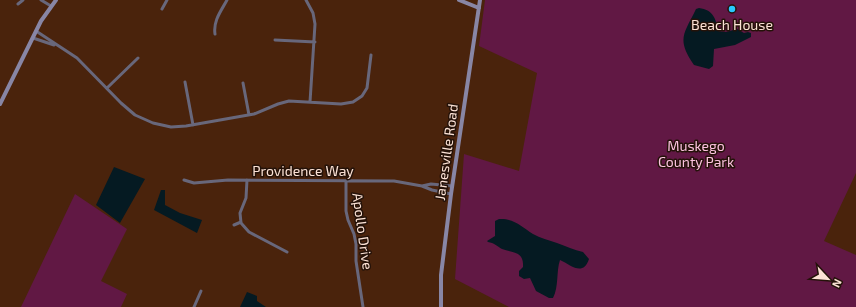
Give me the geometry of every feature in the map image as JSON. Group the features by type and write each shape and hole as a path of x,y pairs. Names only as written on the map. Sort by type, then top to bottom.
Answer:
{"main road":[{"path":"0,104 36,31 56,0"},
{"path":"459,0 479,8"},
{"name":"Janesville Road","path":"441,307 442,274 450,194 480,0"}],"street":[{"path":"18,4 23,0"},
{"path":"41,0 52,6"},
{"path":"162,9 167,0"},
{"path":"215,34 215,22 227,0"},
{"path":"306,0 314,19 315,42 310,102"},
{"path":"36,31 77,58 129,111 146,121 172,127 192,125 257,113 283,102 296,101 347,104 353,102 362,96 368,84 371,55"},
{"path":"33,38 57,46"},
{"path":"274,40 315,42"},
{"path":"107,88 138,58"},
{"path":"185,82 192,125"},
{"path":"243,83 248,115"},
{"name":"Providence Way","path":"184,180 194,183 220,180 394,181 422,186 450,194"},
{"path":"247,180 246,194 240,213 241,222 248,232 287,252"},
{"name":"Apollo Drive","path":"346,181 346,211 356,244 356,261 363,307"},
{"name":"Providence Way","path":"422,186 431,184 452,186"},
{"path":"234,225 241,222"},
{"path":"194,307 202,291"}],"green space":[{"name":"Muskego County Park","path":"485,0 856,0 856,173 824,241 856,255 856,307 509,307 455,279 464,154 519,171 537,73 479,46"},
{"path":"75,194 127,229 101,281 127,294 121,307 21,307"}],"water":[{"path":"699,8 708,11 713,15 718,31 726,32 737,29 744,33 751,33 751,37 735,45 714,49 713,66 709,69 694,65 685,49 685,31 696,9"},
{"path":"114,167 145,179 120,223 96,205"},
{"path":"161,190 165,190 165,205 180,213 202,220 197,233 154,210"},
{"path":"499,219 513,221 539,237 583,252 589,259 580,269 572,267 560,260 555,293 553,298 549,298 536,291 530,278 524,279 519,276 519,271 523,267 522,258 520,255 502,249 487,241 495,236 495,221"},
{"path":"247,292 257,296 257,301 266,307 240,307"}],"place":[{"name":"Beach House","path":"732,9"}]}
